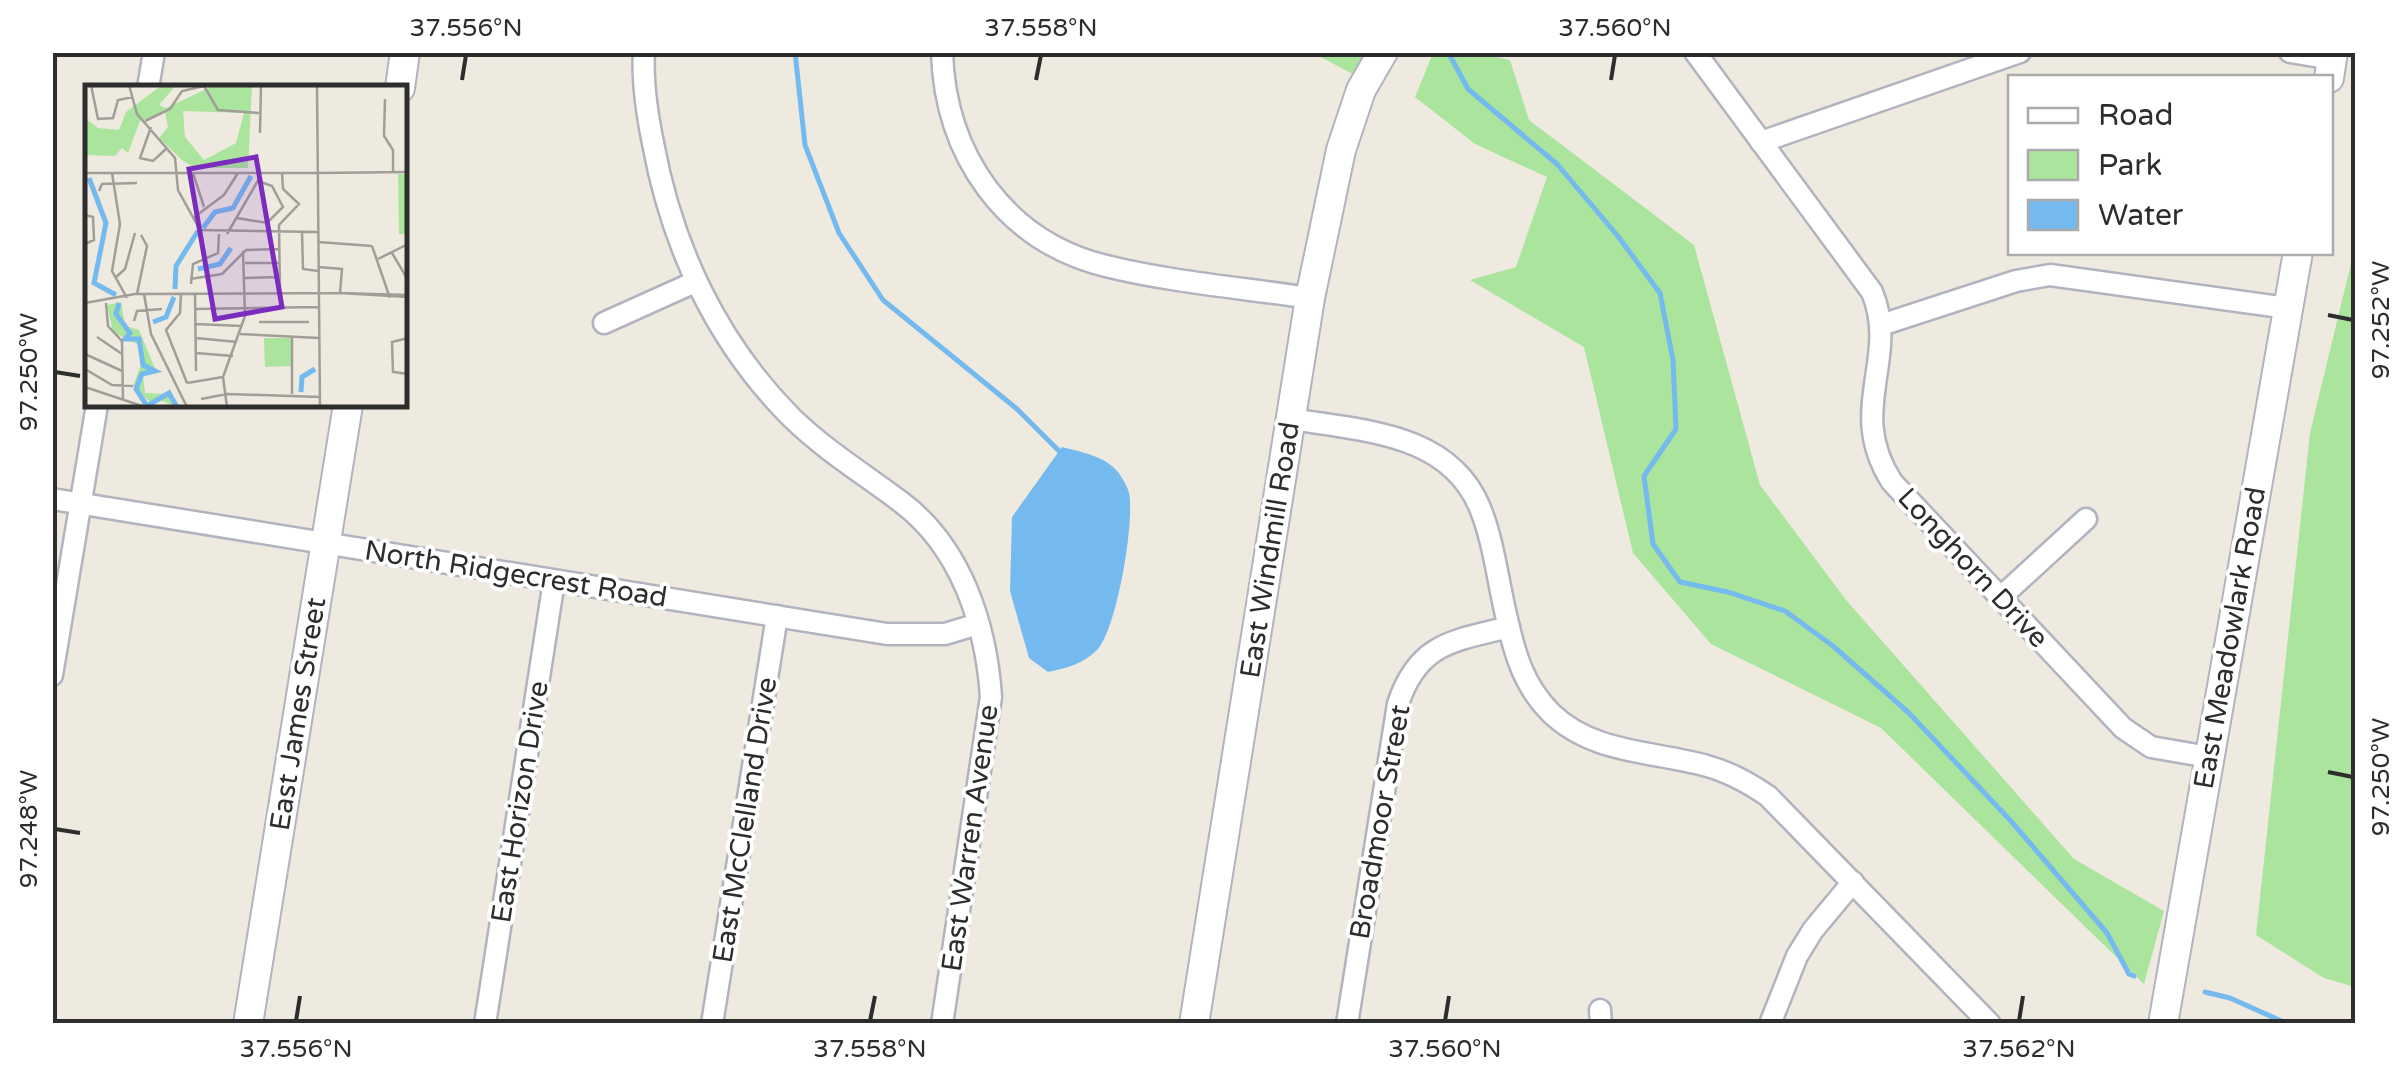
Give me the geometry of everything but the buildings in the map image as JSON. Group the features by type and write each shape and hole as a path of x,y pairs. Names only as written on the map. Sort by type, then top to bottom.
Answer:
{"street":[{"path":"148,85 154,52"},
{"path":"400,85 406,52"},
{"name":"East Warren Avenue","path":"644,52 648,116 660,184 675,234 696,282 730,341 791,416 857,472 902,502 937,538 959,571 978,624 990,672 990,720 942,1024"},
{"path":"942,52 948,108 969,163 995,199 1038,236 1071,254 1106,266 1310,298"},
{"name":"East Windmill Road","path":"1194,1024 1310,298 1341,150 1366,80 1383,52"},
{"name":"Longhorn Drive","path":"1694,52 1866,282 1876,302 1881,325 1870,414 1872,438 1885,472 2123,728 2140,742 2161,750 2209,757"},
{"path":"1761,142 2020,52"},
{"path":"2290,52 2331,63"},
{"name":"East Meadowlark Road","path":"2163,1024 2297,255"},
{"path":"1881,325 2016,280 2050,275 2288,308"},
{"path":"604,322 696,282"},
{"path":"52,674 97,408"},
{"name":"East James Street","path":"248,1024 348,408"},
{"path":"1292,420 1402,439 1429,450 1452,468 1470,489 1482,513 1517,659 1528,683 1554,716 1607,746 1705,765 1768,796 1990,1024"},
{"name":"North Ridgecrest Road","path":"52,499 888,634 945,634 978,624"},
{"path":"2001,598 2086,519"},
{"name":"East Horizon Drive","path":"485,1024 554,581"},
{"name":"East McClelland Drive","path":"712,1024 777,616"},
{"name":"Broadmoor Street","path":"1347,1024 1404,686 1416,666 1439,646 1509,627"},
{"path":"1770,1024 1797,956 1853,882"}],"green space":[{"path":"1313,53 1383,53 1366,81"},
{"path":"1433,53 1476,53 1510,60 1529,120 1694,245 1760,485 1846,600 2074,859 2164,911 2144,984 1881,728 1711,644 1633,553 1584,347 1470,280 1516,267 1547,177 1475,144 1415,97"},
{"path":"2355,247 2355,987 2324,978 2256,935 2310,433"}],"water":[{"path":"1062,447 1100,458 1118,472 1129,493 1129,526 1123,574 1104,639 1086,659 1048,672 1029,658 1010,591 1012,517"}],"waterway":[{"path":"795,52 805,145 839,233 883,300 1017,409 1059,451"},
{"path":"1448,52 1468,89 1557,164 1660,293 1673,360 1676,429 1644,476 1653,544 1680,582 1728,592 1785,611 1833,646 1909,713 2010,820 2107,933 2129,974 2134,976"},
{"path":"2205,992 2230,998 2288,1024"}]}
